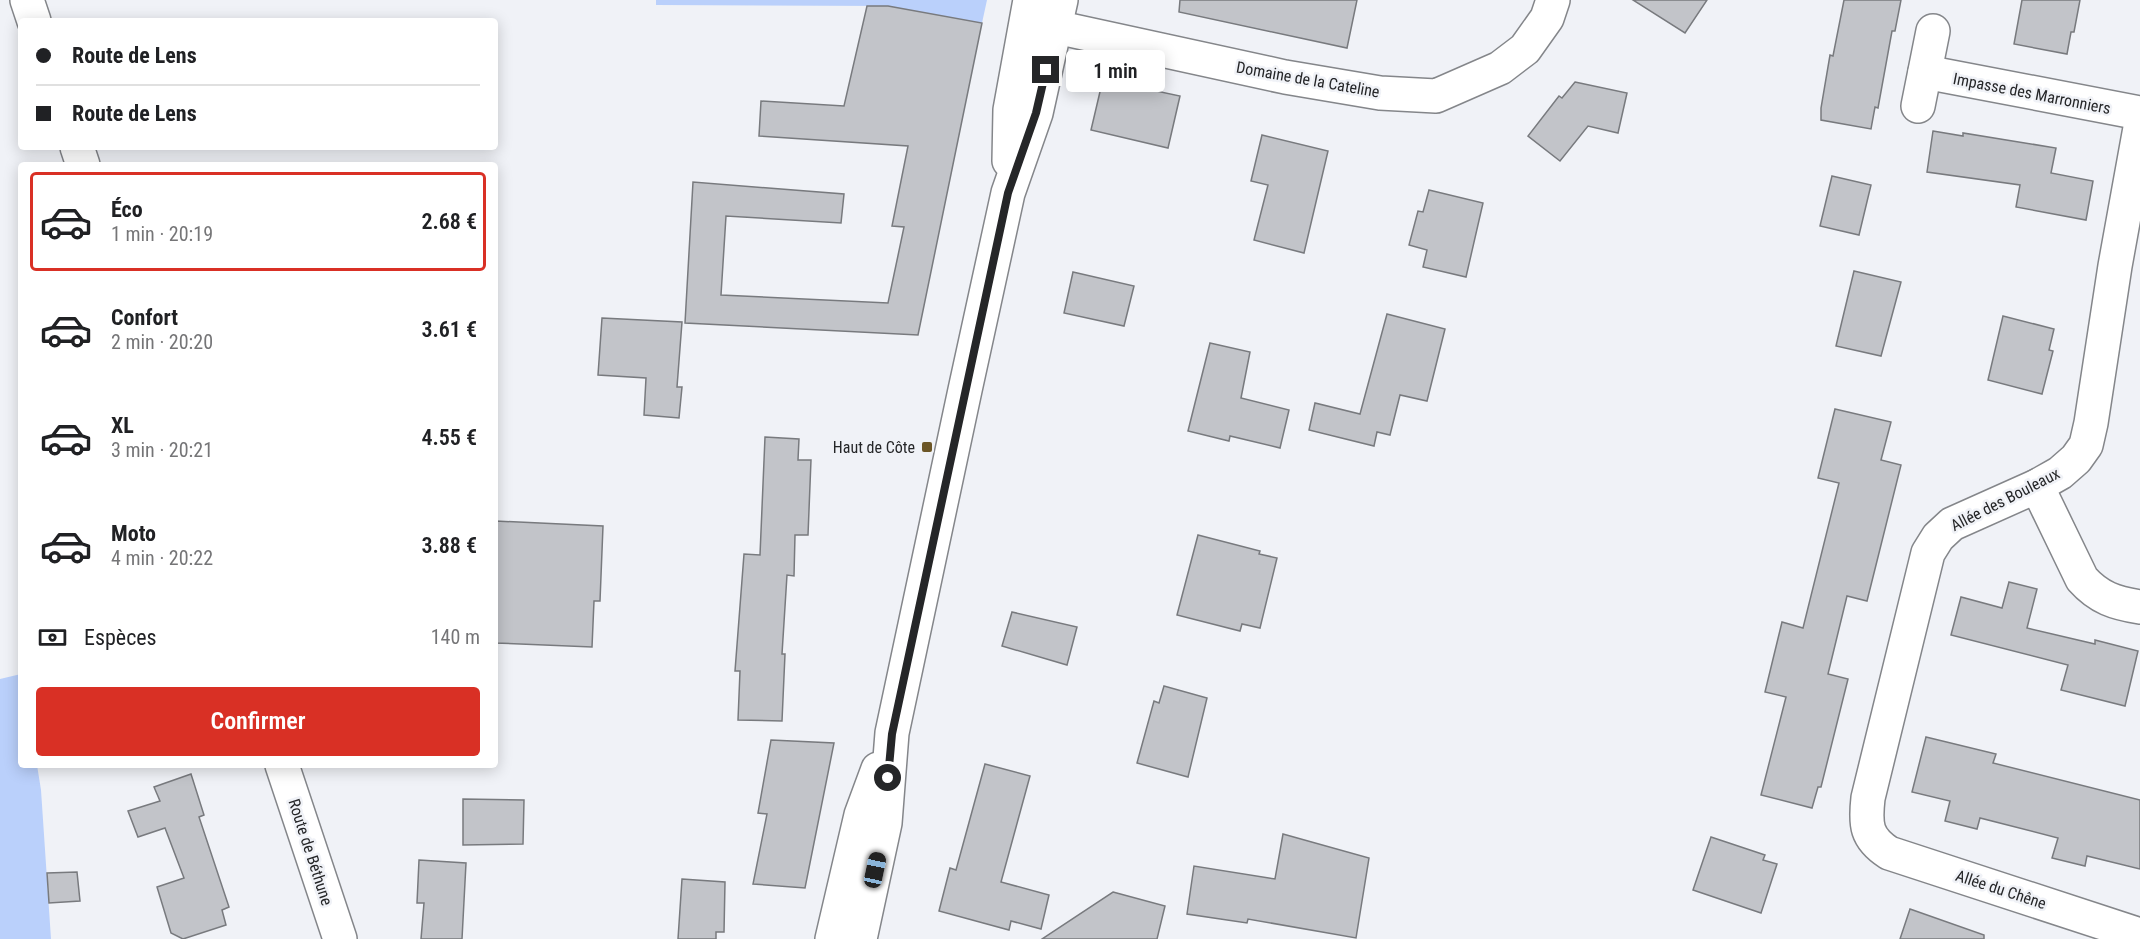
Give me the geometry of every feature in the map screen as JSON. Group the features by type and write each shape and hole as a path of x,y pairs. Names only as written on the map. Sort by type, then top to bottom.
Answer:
{"street":[{"path":"27,0 33,18"},
{"name":"Domaine de la Cateline","path":"1043,11 1286,76 1380,93 1436,96 1500,68 1525,49 1547,18 1553,0"},
{"path":"845,938 861,814 892,734 1008,193 1036,113 1043,11"},
{"path":"1918,106 1933,31"},
{"name":"Impasse des Marronniers","path":"1925,72 2140,113"},
{"name":"Allée des Bouleaux","path":"1869,833 1866,818 1868,798 1928,553 1938,537 1952,524 2037,486 2060,473 2076,459 2086,445 2127,269 2140,128"},
{"path":"2037,486 2082,579 2093,591 2112,601 2140,608"},
{"name":"Route de Béthune","path":"283,768 340,939"},
{"name":"Allée du Chêne","path":"1869,833 1878,845 1889,853 1907,860 2140,935"}],"shaded area":[{"path":"656,0 987,0 982,23 888,6 656,5"},
{"path":"18,675 18,768 37,768 51,939 0,939 0,679"}],"building":[{"path":"1180,0 1357,0 1347,48 1179,12"},
{"path":"1633,0 1707,0 1685,33"},
{"path":"1844,0 1901,0 1895,31 1892,31 1878,108 1875,107 1871,129 1821,120 1830,55 1833,56"},
{"path":"2022,0 2080,0 2067,54 2014,44"},
{"path":"867,6 888,6 982,23 918,335 685,323 693,182 844,194 841,223 726,216 721,295 888,303 904,227 892,226 908,146 759,136 761,101 844,106"},
{"path":"1128,78 1158,85 1156,91 1180,96 1168,148 1091,130 1103,79 1127,84"},
{"path":"1575,82 1627,93 1618,133 1588,126 1560,161 1528,136 1559,96 1562,98"},
{"path":"1933,131 1963,136 1963,133 2056,148 2051,173 2093,181 2086,220 2016,207 2020,185 1927,172"},
{"path":"1262,135 1328,151 1304,253 1254,240 1268,185 1251,181"},
{"path":"1832,176 1871,185 1859,235 1820,226"},
{"path":"1429,190 1483,203 1466,277 1423,267 1427,250 1409,245 1418,211 1423,212"},
{"path":"1854,271 1901,282 1881,356 1836,346"},
{"path":"1073,272 1134,286 1124,326 1064,313"},
{"path":"1387,314 1445,329 1427,401 1400,395 1390,435 1377,432 1374,446 1309,430 1315,403 1360,414"},
{"path":"2003,316 2054,329 2049,350 2053,351 2042,394 1988,380"},
{"path":"602,318 682,322 677,387 682,387 679,418 644,415 646,378 598,375"},
{"path":"1210,343 1250,352 1241,398 1289,410 1280,448 1230,436 1229,441 1188,431"},
{"path":"1835,409 1891,422 1881,460 1901,465 1867,601 1847,596 1828,674 1848,679 1821,787 1818,787 1812,808 1761,795 1786,697 1765,692 1782,622 1803,628 1839,483 1818,478"},
{"path":"765,437 799,439 798,460 811,460 808,535 795,535 794,576 787,575 782,654 785,654 782,721 738,720 740,671 735,671 744,554 760,555"},
{"path":"498,521 603,526 600,601 594,601 592,647 498,643"},
{"path":"1198,535 1260,551 1259,554 1277,558 1260,628 1242,624 1240,631 1177,615"},
{"path":"2009,582 2037,589 2027,628 2095,644 2095,640 2138,651 2125,706 2061,690 2068,665 1951,635 1961,597 2002,608"},
{"path":"1012,612 1077,627 1067,665 1002,646"},
{"path":"1164,686 1207,698 1188,777 1137,763 1154,701 1159,703"},
{"path":"1926,737 1996,754 1993,763 2140,800 2140,869 2087,856 2085,866 2052,858 2058,838 1980,818 1977,829 1945,821 1950,801 1912,792"},
{"path":"771,740 834,743 805,888 753,884 767,814 758,813"},
{"path":"985,764 1030,776 1001,882 1049,895 1041,929 1011,921 1009,930 939,911 950,868 956,870"},
{"path":"191,774 204,815 199,817 229,907 222,910 226,925 183,939 171,933 157,887 184,878 165,828 138,837 128,811 160,801 154,787"},
{"path":"463,799 524,800 523,844 463,845"},
{"path":"1283,834 1369,858 1356,938 1248,919 1247,923 1187,914 1194,866 1275,879"},
{"path":"1711,837 1765,855 1763,860 1777,864 1761,913 1693,890"},
{"path":"419,860 466,863 462,939 421,939 424,903 417,903"},
{"path":"77,872 80,901 49,903 47,873"},
{"path":"682,879 725,882 724,932 716,932 716,939 678,939"},
{"path":"1113,892 1165,906 1157,939 1042,939"},
{"path":"1910,909 1984,935 1984,939 1900,939"}],"place":[{"name":"Haut de Côte","path":"927,447"}],"route":[{"path":"888,778 892,734 1008,193 1036,113 1046,70"}]}
